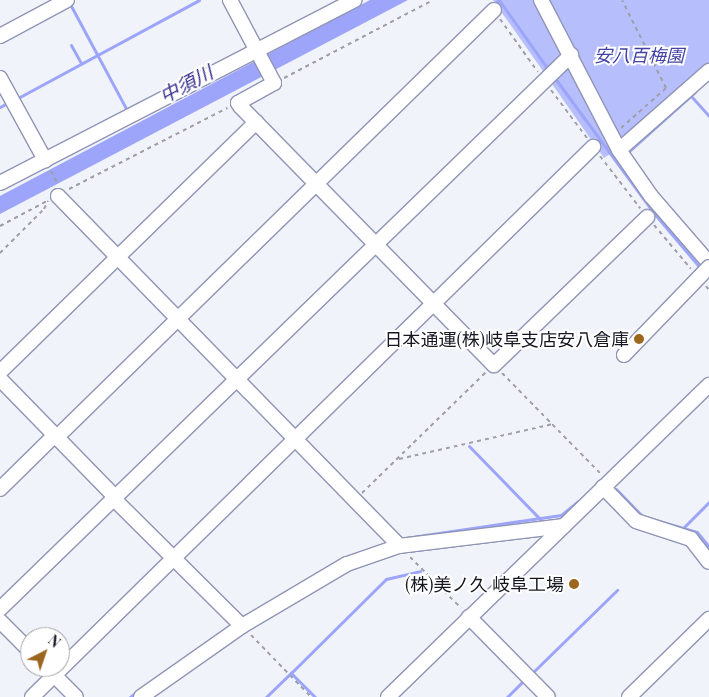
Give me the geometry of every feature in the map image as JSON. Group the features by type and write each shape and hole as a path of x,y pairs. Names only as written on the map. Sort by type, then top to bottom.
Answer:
{"street":[{"path":"0,36 67,0"},
{"path":"230,0 273,80 238,103 494,365 647,217"},
{"path":"0,183 46,163 258,53 354,0"},
{"path":"541,0 619,150 651,196 709,263"},
{"path":"0,489 179,319 494,10"},
{"path":"0,610 238,381 571,55"},
{"path":"619,150 709,71"},
{"path":"0,78 46,163"},
{"path":"0,372 256,122"},
{"path":"70,653 173,561 593,147"},
{"path":"55,194 399,546"},
{"path":"624,355 709,268"},
{"path":"0,378 173,561 242,626"},
{"path":"388,697 709,386"},
{"path":"606,484 636,521 691,540 709,562"},
{"path":"141,697 242,626 347,564 399,546 564,526"},
{"path":"470,617 548,697"},
{"path":"629,697 709,618"},
{"path":"0,621 20,641"},
{"path":"32,697 46,677"},
{"path":"56,677 76,697"}],"path":[{"path":"273,80 433,0"},
{"path":"612,136 666,88 622,0"},
{"path":"494,10 549,75 593,147 696,276"},
{"path":"0,226 55,194 238,103"},
{"path":"46,163 55,194"},
{"path":"0,253 44,209 55,194"},
{"path":"703,283 709,290"},
{"path":"355,500 494,365 553,424 606,484"},
{"path":"397,460 553,424"},
{"path":"399,546 470,617"},
{"path":"242,626 312,697"}],"green space":[{"path":"493,0 536,0 614,151 604,158"},
{"name":"安八百梅園","path":"549,0 709,0 709,67 627,139 619,138"}],"shaded area":[{"path":"370,0 408,0 0,214 0,196"}],"waterway":[{"path":"16,99 199,0"},
{"path":"493,6 498,0"},
{"path":"499,0 550,72"},
{"path":"70,4 128,112"},
{"path":"71,45 81,63"},
{"path":"554,77 653,212 702,270"},
{"path":"627,153 695,92"},
{"path":"691,96 709,116"},
{"path":"0,107 9,102"},
{"path":"469,446 540,519"},
{"path":"616,489 642,516 697,532 709,547"},
{"path":"398,539 561,515 578,501"},
{"path":"683,528 709,502"},
{"path":"256,610 338,561"},
{"path":"315,697 291,673 386,579 420,571"},
{"path":"530,675 617,590"},
{"path":"266,697 291,673"},
{"path":"507,697 525,679"},
{"path":"130,697 139,690"}],"place":[{"name":"日本通運(株)岐阜支店安八倉庫","path":"639,339"},
{"name":"(株)美ノ久 岐阜工場","path":"574,584"}],"water label":[{"name":"中須川","path":"186,84"}]}
